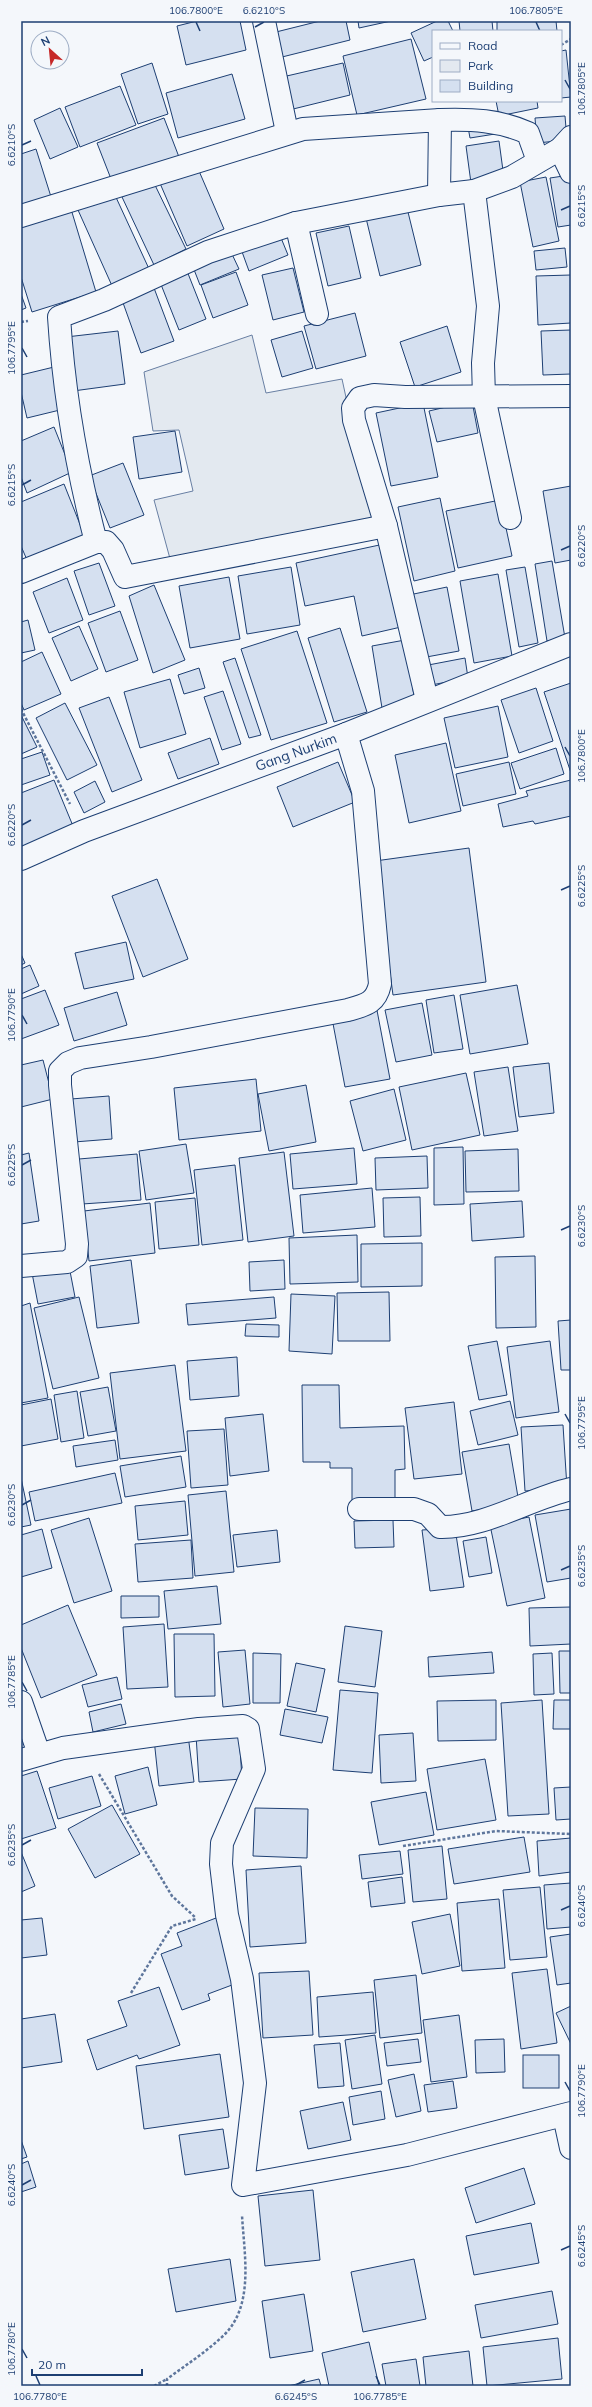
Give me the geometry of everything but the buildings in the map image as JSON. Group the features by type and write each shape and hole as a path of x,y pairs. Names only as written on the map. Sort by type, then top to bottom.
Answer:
{"street":[{"path":"264,21 287,132"},
{"path":"21,216 287,132 302,129 477,119 510,125 528,133 538,161"},
{"path":"438,195 440,120"},
{"path":"96,542 77,468 62,375 58,317 104,300 208,252 296,224 438,195 474,191 512,177 565,143 571,172"},
{"path":"474,191 488,306 483,363 484,397 510,518"},
{"path":"296,224 317,314"},
{"path":"427,700 386,526 354,420 353,408 360,398 374,395 405,397 571,397"},
{"path":"21,572 96,542 106,542 113,550 125,577 131,577 386,526"},
{"name":"Gang Nurkim","path":"21,859 84,831 346,734 427,700 458,690 571,644"},
{"path":"21,1266 67,1262 76,1256 77,1244 60,1085 60,1071 68,1063 80,1058 150,1047 348,1010 372,1002 378,995 380,984 363,791 346,734"},
{"path":"359,1509 414,1509 428,1514 440,1527 449,1527 497,1514 551,1494 571,1489"},
{"path":"21,1702 30,1757 91,1745 199,1729 243,1726 248,1729 254,1769 222,1843 221,1864 227,1915 242,1980 255,2083 243,2185 407,2155 568,2114 571,2148"}],"path":[{"path":"562,44 571,39"},
{"path":"21,709 84,831"},
{"path":"91,1745 94,1764 137,1838 172,1896 196,1919"},
{"path":"403,1846 496,1831 571,1834"},
{"path":"131,1993 172,1926 196,1919 227,1915"},
{"path":"154,2386 167,2379 224,2335 240,2311 245,2284 241,2199 243,2185"},
{"path":"167,2379 167,2386"}],"green space":[{"path":"252,335 266,393 342,379 375,531 175,577 154,500 193,491 179,430 153,431 144,372"}]}
